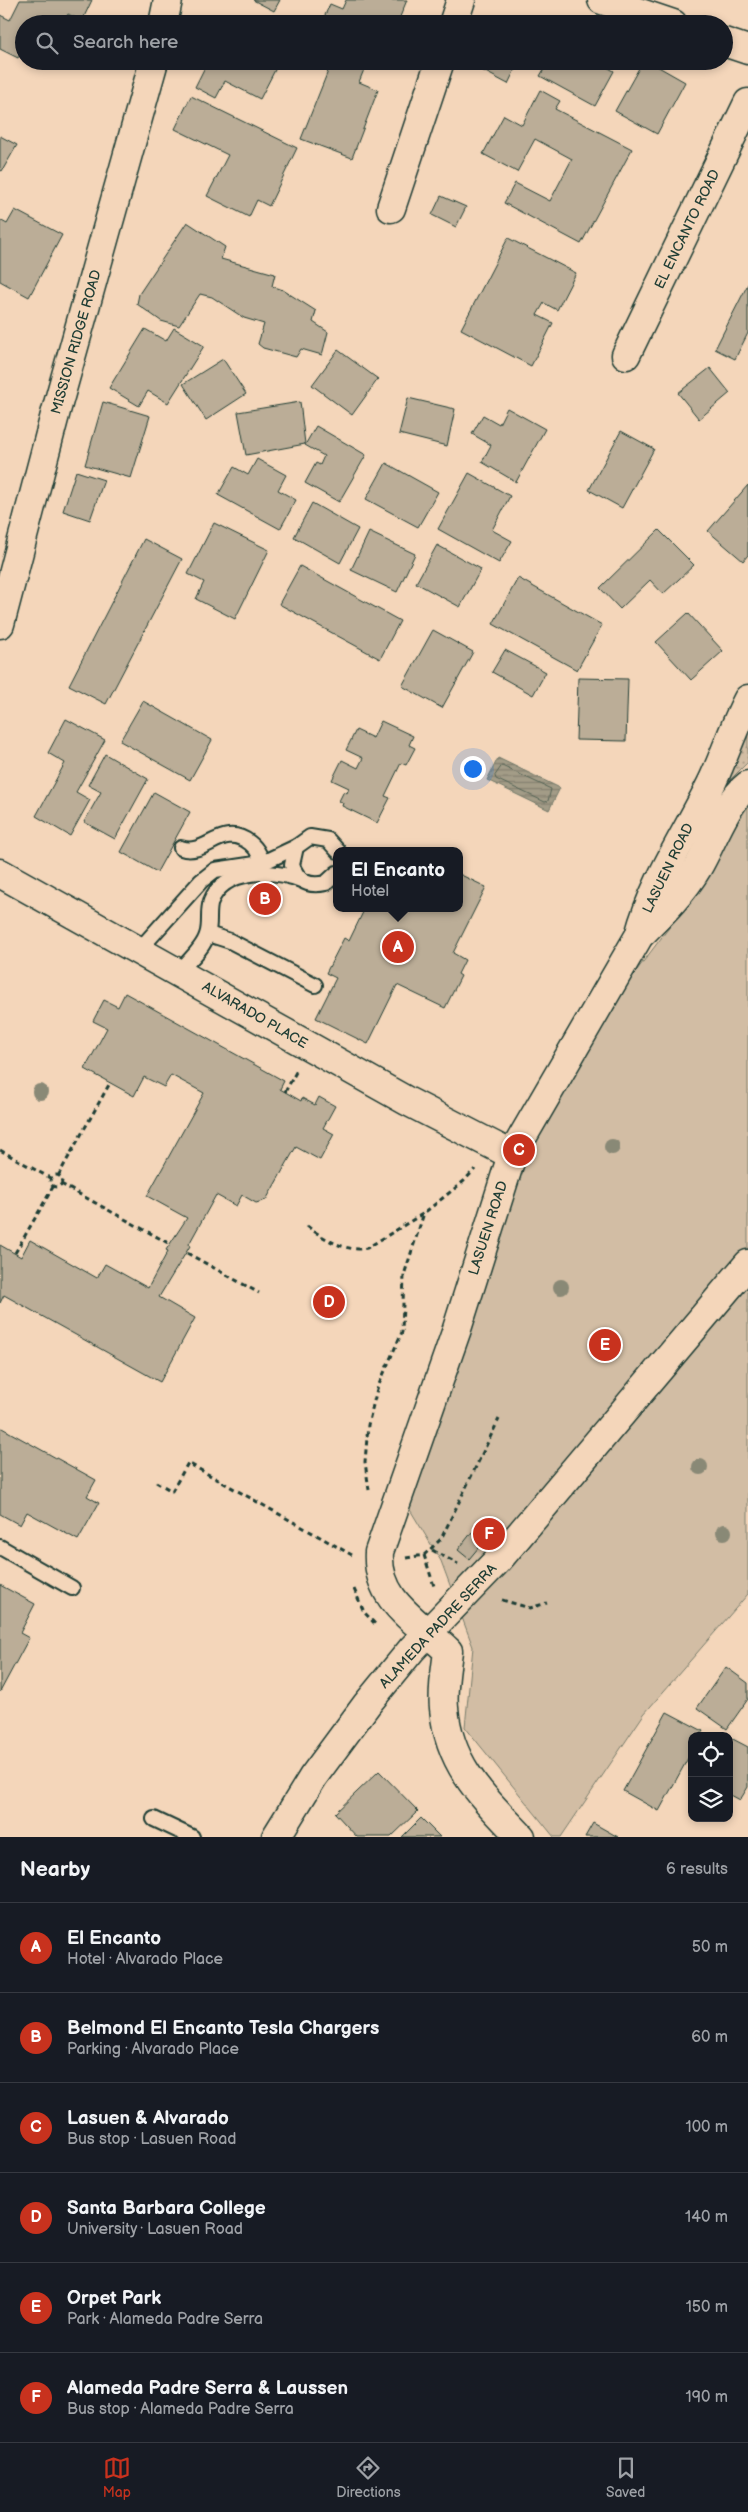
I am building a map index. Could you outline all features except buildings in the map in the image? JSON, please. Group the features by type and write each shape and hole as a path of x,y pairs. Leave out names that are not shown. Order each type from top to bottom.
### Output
{"street":[{"path":"165,15 168,0"},
{"path":"456,15 461,0"},
{"path":"602,0 646,15"},
{"path":"733,45 748,50"},
{"name":"MISSION RIDGE ROAD","path":"0,624 56,411 151,70"},
{"path":"391,208 437,70"},
{"name":"EL ENCANTO ROAD","path":"626,355 748,103"},
{"name":"LASUEN ROAD","path":"521,1837 477,1791 458,1760 451,1742 444,1707 448,1650 388,1595 363,1554 394,1505 456,1332 512,1155 639,936 652,896 712,781 727,742 748,699"},
{"path":"639,936 662,913 691,878 730,807 748,785"},
{"name":"ALVARADO PLACE","path":"0,873 407,1101 512,1155"},
{"name":"ALAMEDA PADRE SERRA","path":"276,1837 340,1739 367,1704 428,1632 499,1559 748,1264"}],"lane":[{"path":"181,848 196,849 219,838 237,836 255,846 263,868"},
{"path":"179,972 208,934 209,912 216,893 223,886 238,877 263,868 310,837 328,840 334,847"},
{"path":"296,847 292,865 300,880"},
{"path":"139,950 207,874 222,868 263,868 317,885 326,883 333,877"},
{"path":"208,934 230,941 315,985"},
{"path":"0,1547 72,1588"},
{"path":"154,1818 192,1837"}],"path":[{"path":"285,1092 296,1072 300,1074"},
{"path":"0,1150 50,1178 58,1176 110,1083"},
{"path":"307,1226 338,1245 363,1249 373,1245 424,1213 464,1181 475,1169"},
{"path":"58,1176 61,1184 170,1244"},
{"path":"15,1253 52,1187 50,1178"},
{"path":"52,1187 57,1188 61,1184"},
{"path":"369,1494 369,1478 365,1462 368,1425 377,1389 402,1332 404,1275 424,1213"},
{"path":"186,1253 259,1293"},
{"path":"363,1554 407,1558 424,1555 432,1550 449,1525 499,1419"},
{"path":"156,1482 172,1491 188,1463 349,1553"},
{"path":"432,1550 449,1559"},
{"path":"424,1555 434,1588"},
{"path":"502,1600 513,1605 530,1608 547,1603"}],"shaded area":[{"path":"748,728 748,762 727,783 729,775"},
{"path":"748,806 748,1594 644,1714 561,1837 554,1837 465,1727 473,1647 441,1561 409,1508 526,1152 609,1007 702,884 738,816"}],"water":[{"path":"498,758 560,788 549,810 487,780"}],"place":[{"name":"Belmond El Encanto Tesla Chargers","path":"265,899"},
{"name":"El Encanto","path":"398,947"},
{"name":"Lasuen & Alvarado","path":"519,1150"},
{"name":"Santa Barbara College","path":"329,1302"},
{"name":"Orpet Park","path":"605,1345"},
{"name":"Alameda Padre Serra & Laussen","path":"489,1534"}]}
